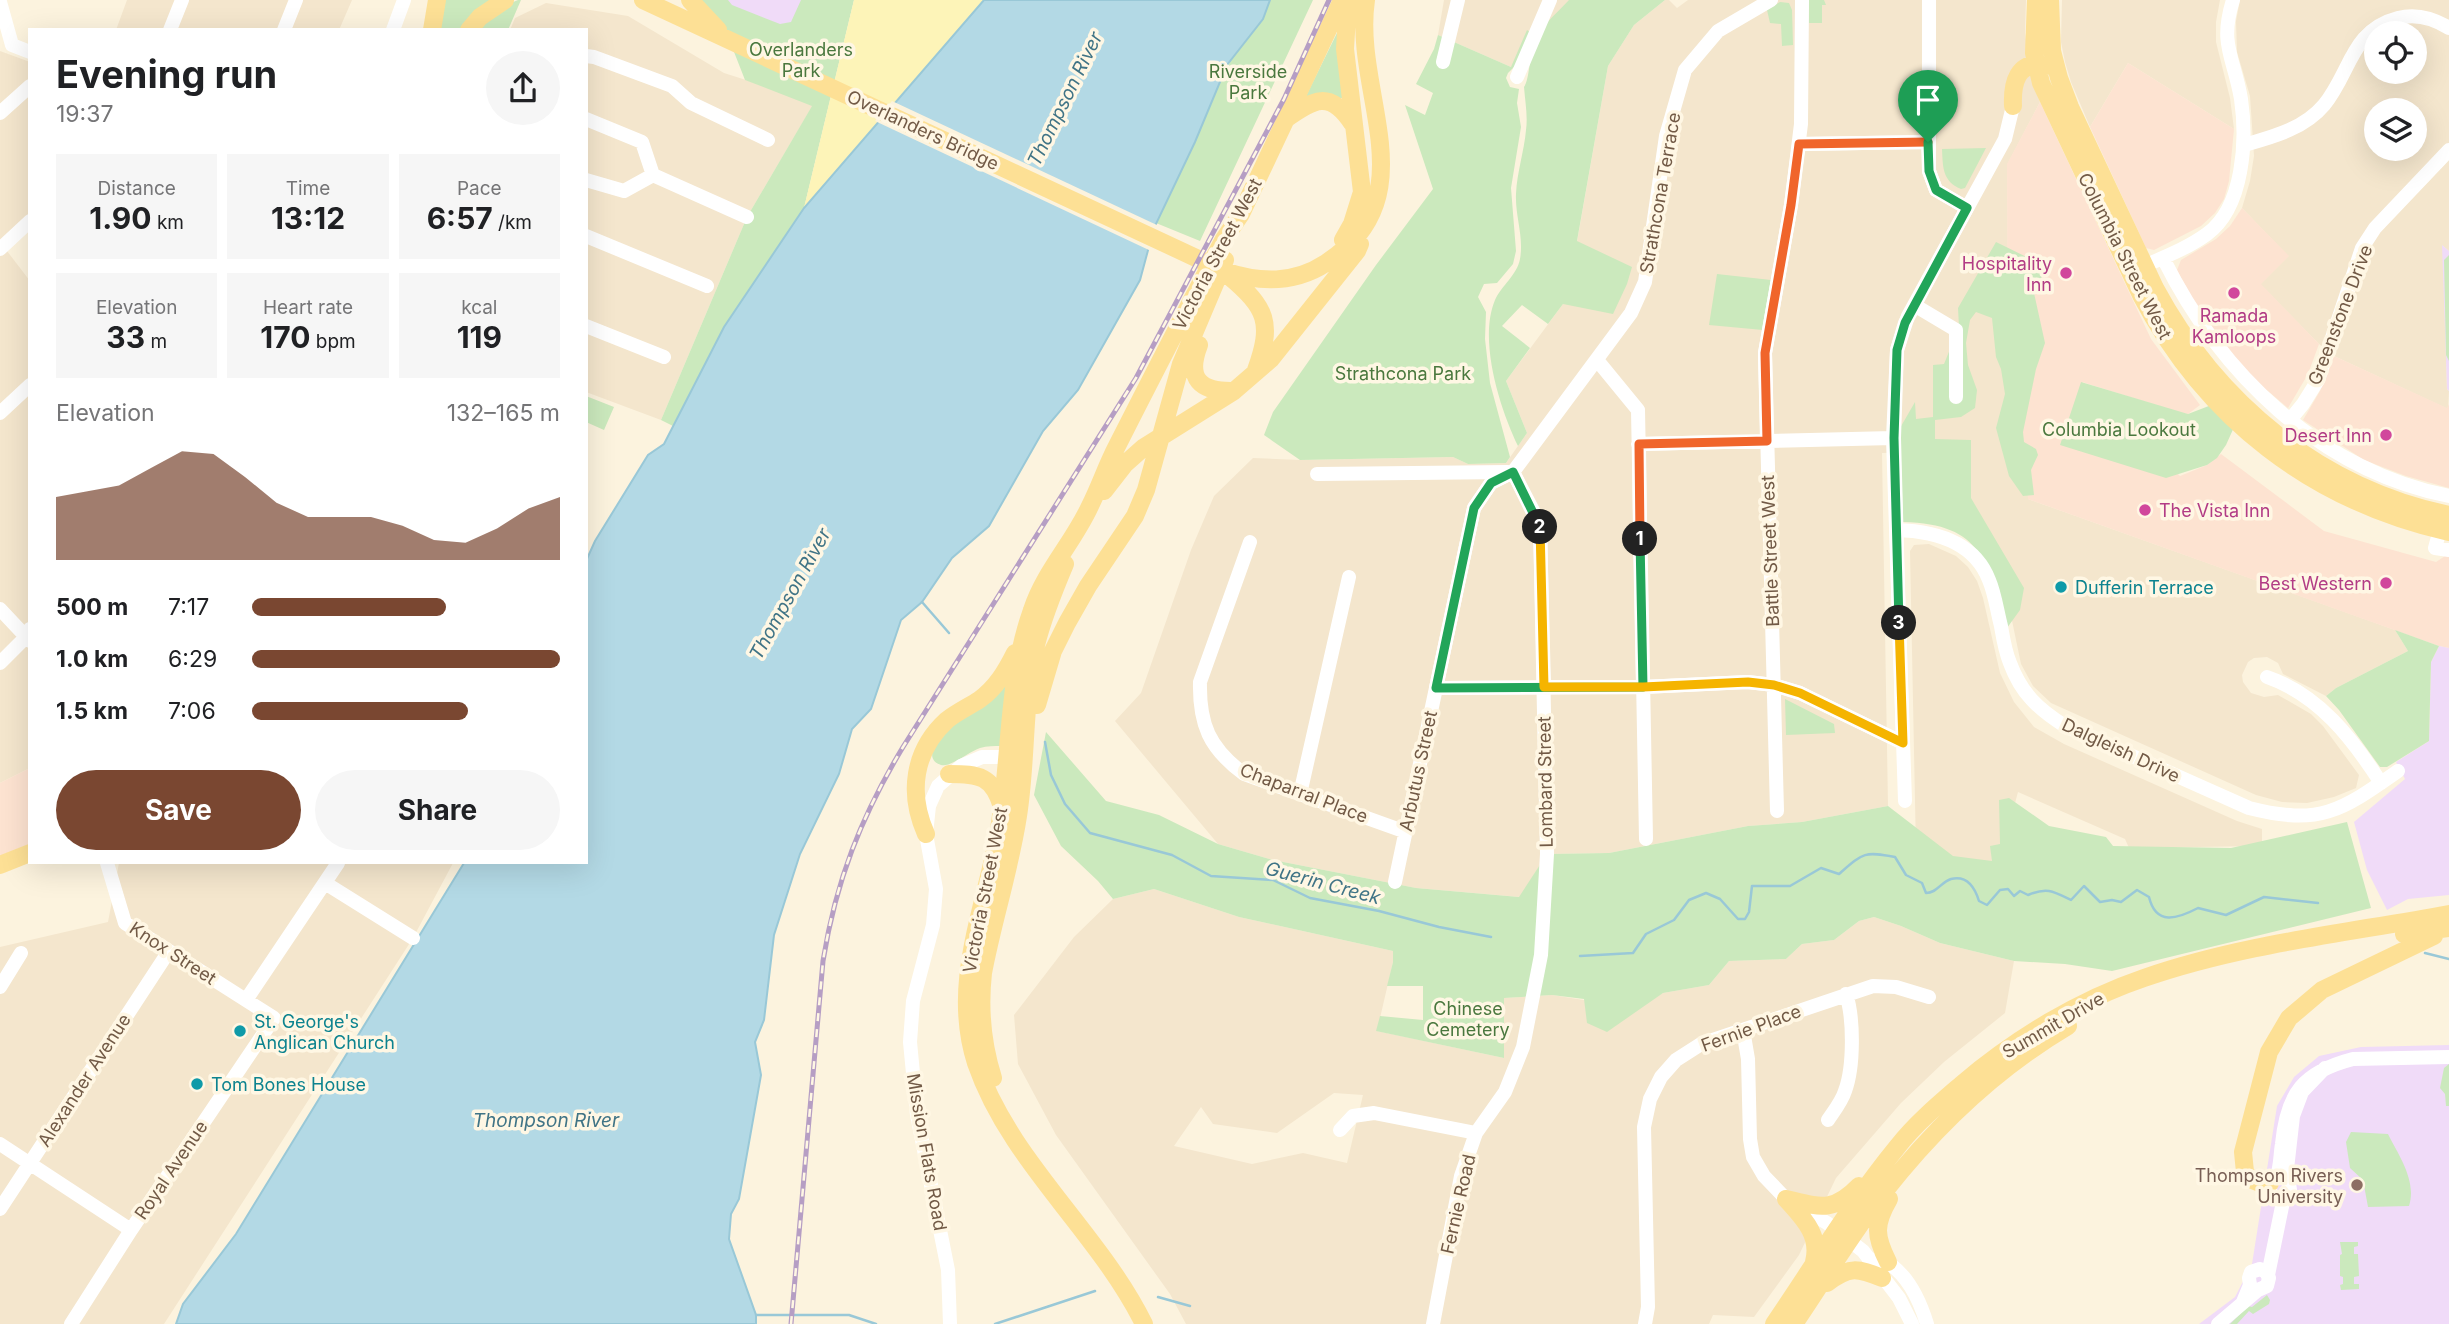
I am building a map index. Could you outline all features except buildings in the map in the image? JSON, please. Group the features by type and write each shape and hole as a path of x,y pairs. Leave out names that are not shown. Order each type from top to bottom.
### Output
{"main road":[{"path":"432,28 437,0"},
{"path":"471,28 505,0"},
{"name":"Overlanders Bridge","path":"643,0 1224,271 1253,280 1295,277"},
{"path":"690,0 725,37"},
{"name":"Victoria Street West","path":"1155,1324 1130,1280 1010,1113 999,1093 987,1057 981,1016 983,973 1013,847 1015,683 1024,634 1043,582 1090,507 1115,449 1224,239 1241,214 1342,0"},
{"path":"1333,255 1352,224 1362,192 1362,173 1345,49 1348,0"},
{"path":"1333,255 1357,226 1370,192 1371,170 1356,37 1359,0"},
{"name":"Victoria Street West","path":"1090,507 1125,464 1143,448 1234,391 1271,359 1357,251 1371,217 1382,168 1365,31 1366,0"},
{"name":"Columbia Street West","path":"2036,0 2036,64 2045,91 2137,269"},
{"name":"Columbia Street West","path":"2050,0 2050,31 2056,68 2070,107 2137,269 2154,321 2185,367 2228,415 2295,469 2337,493 2388,515 2445,523"},
{"path":"2013,106 2012,90 2023,69 2036,64 2056,68"},
{"path":"2013,106 2016,97 2024,89 2035,86 2045,91"},
{"path":"1286,119 1303,107 1323,100 1342,109 1354,127"},
{"path":"1016,757 1053,652 1088,586 1135,516 1154,461 1181,364 1230,250 1241,214"},
{"name":"Victoria Street West","path":"1295,277 1312,272 1333,255 1349,247 1371,217"},
{"path":"1224,271 1256,302 1266,325 1266,340 1256,371"},
{"path":"1211,295 1193,369 1200,383 1208,389 1234,391"},
{"name":"Victoria Street West","path":"1069,544 1065,565 1054,587 1037,644 1016,757 973,940 968,972 967,1016 975,1059 989,1098 1115,1276 1143,1324"},
{"path":"926,834 919,818 915,788 920,759 929,742 950,718 979,700 1003,676 1024,634"},
{"path":"929,742 929,756 933,764 947,776 967,774 989,781 998,792 1003,810"},
{"path":"0,865 28,854"},
{"name":"Summit Drive","path":"1794,1324 1818,1289 1843,1236 1898,1145 1984,1065 2031,1033 2112,991 2198,961 2245,950 2449,914"},
{"path":"2278,1187 2250,1178 2245,1172 2244,1152 2269,1052 2289,1018 2322,990 2449,929"},
{"name":"Summit Drive","path":"1774,1324 1813,1267 1993,1078 2038,1044 2084,1017 2117,1001 2200,973 2365,941 2449,929"},
{"path":"1786,1199 1821,1207 1835,1205 1847,1198 1898,1145"},
{"path":"1818,1289 1841,1272 1851,1269 1885,1270 1877,1237 1880,1217 1910,1163"},
{"path":"1786,1199 1809,1226 1815,1238 1813,1267"}],"street":[{"path":"171,28 182,0"},
{"path":"285,28 296,0"},
{"path":"394,28 404,0"},
{"path":"1443,62 1458,0"},
{"path":"1517,77 1550,0"},
{"name":"Strathcona Terrace","path":"1513,472 1631,313 1645,282 1666,136 1685,69 1718,31 1771,0"},
{"name":"Battle Street West","path":"1777,811 1765,353 1799,144 1803,91 1802,0"},
{"path":"1929,0 1929,171 1936,190 1967,208"},
{"path":"2137,269 2207,234 2226,212 2240,175 2244,145 2241,99 2229,54 2226,23 2233,0"},
{"path":"0,2 12,45 28,51"},
{"path":"2244,145 2290,131 2324,106 2363,38 2382,22 2410,15 2435,19 2449,28"},
{"path":"588,56 672,86 691,103 768,140"},
{"path":"0,113 28,88"},
{"path":"1905,801 1894,438 1897,350 1914,305 2005,139 2013,106"},
{"path":"588,120 642,142 653,175 747,217"},
{"path":"1799,144 1928,142"},
{"name":"Greenstone Drive","path":"2290,420 2318,380 2361,248 2375,228 2449,150"},
{"path":"588,181 624,191 653,175"},
{"path":"0,249 28,223"},
{"path":"588,237 706,286"},
{"path":"2163,258 2188,304 2221,353 2266,400 2290,420 2311,437 2356,463 2406,484 2449,496"},
{"path":"1914,305 1956,330 1956,397"},
{"path":"588,327 664,357"},
{"path":"1597,360 1638,410 1646,839"},
{"path":"0,413 28,387"},
{"path":"1639,444 1894,438"},
{"path":"1317,474 1513,472"},
{"name":"Lombard Street","path":"1505,1092 1523,1047 1541,955 1547,854 1540,524 1513,472"},
{"name":"Arbutus Street","path":"1395,882 1474,508 1491,483 1513,472"},
{"path":"2445,523 2435,548 2449,550"},
{"name":"Dalgleish Drive","path":"1896,530 1921,530 1948,538 1966,549 1983,568 1989,581 2009,662 2023,688 2041,711 2065,726 2249,808 2272,814 2315,816 2355,801 2398,771"},
{"name":"Chaparral Place","path":"1250,542 1200,681 1203,727 1227,762 1244,774 1406,831"},
{"path":"1300,794 1349,577"},
{"path":"0,609 28,634"},
{"path":"0,663 28,636"},
{"path":"2267,677 2303,694 2333,718 2381,783"},
{"path":"1436,688 1643,687 1748,682 1774,685 1800,693 1903,743"},
{"path":"947,776 982,757 1016,757"},
{"name":"Mission Flats Road","path":"947,776 929,806 926,834 936,889 933,925 914,1001 910,1042 918,1115 948,1270 950,1324"},
{"name":"Knox Street","path":"107,864 125,923 274,1018"},
{"path":"246,1000 337,864"},
{"path":"325,883 413,938"},
{"name":"Alexander Avenue","path":"0,1209 169,951"},
{"path":"0,987 21,953"},
{"name":"Fernie Place","path":"1645,1324 1648,1307 1644,1126 1650,1100 1661,1077 1676,1060 1701,1044 1846,994 1873,986 1896,987 1929,997"},
{"path":"1828,1120 1845,1093 1850,1069 1850,1007 1846,994"},
{"name":"Royal Avenue","path":"71,1324 274,1018"},
{"path":"1743,1030 1748,1059 1753,1157 1764,1176 1786,1199 1843,1236 1885,1270 1912,1324"},
{"path":"2218,1324 2243,1302 2254,1287 2267,1286 2269,1281 2262,1272 2273,1207 2278,1187 2287,1169 2293,1116 2302,1092 2325,1069 2353,1059 2449,1057"},
{"name":"Fernie Road","path":"1433,1324 1461,1176 1476,1133 1505,1092"},
{"path":"1340,1130 1353,1116 1374,1113 1476,1133"},
{"path":"0,1144 131,1230"},
{"path":"1885,1270 1902,1276 1914,1293 1927,1324"}],"shaded area":[{"path":"127,0 352,0 340,28 117,28"},
{"path":"716,0 805,0 792,33"},
{"path":"1444,0 1591,0 1511,67 1438,35"},
{"path":"1665,0 1669,0 1677,8 1688,0 2026,0 2025,33 2031,76 2040,102 2007,165 2008,282 2027,450 2028,499 2395,630 2408,651 2336,688 2326,696 2283,674 2278,663 2267,657 2254,658 2248,662 2242,675 2243,682 2251,693 2264,697 2278,695 2311,714 2359,775 2356,788 2334,797 2307,803 2282,802 2256,795 2051,703 2033,686 2021,664 2004,582 1970,534 1963,451 1882,453 1888,806 1802,822 1748,826 1609,853 1547,854 1520,897 1416,888 1273,860 1218,844 1115,721 1141,693 1191,550 1214,496 1253,458 1300,460 1453,457 1468,464 1506,463 1527,433 1506,381 1563,304 1577,242 1608,66 1634,25"},
{"path":"2062,0 2220,0 2216,42 2230,98 2234,129 2128,63 2090,127 2065,62 2061,42"},
{"path":"2240,0 2449,0 2449,251 2443,246 2448,409 2334,356 2260,284 2288,256 2242,208 2254,156 2250,96 2237,52 2236,21"},
{"path":"546,3 628,16 724,73 813,105 747,217 661,420 588,393 588,28 511,28 515,18"},
{"path":"0,51 28,61 28,224 7,251 28,278 28,769 0,783"},
{"path":"2128,63 2234,129 2229,181 2224,199 2215,213 2201,226 2154,250 2146,248 2090,127"},
{"path":"2040,102 2151,339 2200,405 2188,414 2082,382 2180,476 2207,465 2221,454 2324,531 2436,562 2449,556 2449,648 2028,499 2027,450 2008,450 2007,164"},
{"path":"2242,208 2289,256 2261,284 2319,344 2308,374 2288,408 2250,376 2196,305 2177,270 2181,260 2216,239 2230,226"},
{"path":"2442,245 2449,251 2449,391 2447,389"},
{"path":"2334,356 2447,408 2449,404 2449,488 2364,460 2303,420 2320,391"},
{"path":"1929,544 1956,556 1968,567 1977,581 2000,673 2014,702 2034,727 2064,744 2237,821 2262,829 2262,846 2129,848 2125,839 2018,792 1998,866 1916,851 1910,551 1914,545"},
{"path":"2439,646 2449,648 2449,895 2408,899 2387,910 2367,870 2354,822 2405,779 2396,762 2429,741 2431,662"},
{"path":"28,769 28,854 0,865 0,783"},
{"path":"119,864 452,864 413,938 164,1324 0,1324 0,947 108,922"},
{"path":"1154,889 1239,917 1393,951 1393,962 1377,1031 1504,1058 1504,998 1552,995 1584,1000 1655,997 1663,993 1709,985 1729,961 1786,959 1802,944 1834,940 1859,921 1874,917 1940,943 2014,961 2005,1013 1944,1062 1901,1103 1836,1178 1799,1255 1754,1317 1713,1315 1709,1324 1186,1324 1170,1294 1056,1135 1018,1064 1014,1015 1074,937 1113,899","holes":["1334,1093 1363,1095 1347,1163 1303,1153 1252,1164 1174,1146 1201,1107 1213,1124 1277,1133"]},
{"name":"Thompson Rivers University","path":"2449,1045 2449,1324 2199,1324 2235,1297 2252,1264 2277,1106 2294,1077 2319,1056 2361,1047"}],"green space":[{"path":"442,0 499,0 465,28 436,28"},
{"path":"521,0 509,28 476,28 497,9"},
{"name":"Overlanders Park","path":"695,0 728,0 732,5 780,24 791,22 801,0 854,0 804,208 724,327 673,426 661,420 747,217 812,106 745,80 727,34"},
{"name":"Riverside Park","path":"1270,0 1313,0 1200,241 1156,223 1195,142 1227,65 1263,19"},
{"name":"Strathcona Park","path":"1569,0 1665,0 1634,25 1608,66 1577,241 1632,267 1627,284 1613,314 1563,304 1548,324 1522,305 1502,326 1530,348 1506,381 1527,433 1518,446 1504,413 1493,374 1490,316 1495,300 1516,270 1520,259 1516,194 1527,125 1524,87 1532,51 1542,29"},
{"path":"1809,0 1824,0 1826,5 1822,5 1822,23 1809,23"},
{"path":"1780,2 1789,3 1792,10 1793,45 1782,46 1781,24 1770,23 1767,10"},
{"name":"Strathcona Park","path":"1527,30 1531,33 1519,62 1506,78 1510,87 1519,89 1517,103 1521,127 1511,188 1516,251 1513,264 1497,283 1484,284 1478,297 1486,312 1485,339 1490,383 1510,457 1506,463 1468,464 1453,457 1300,460 1264,435 1273,412 1433,189 1405,105 1425,115 1433,93 1416,84 1438,35 1511,67"},
{"path":"1338,31 1347,98 1307,98 1306,96"},
{"path":"1986,148 1965,188 1961,189 1950,182 1945,173 1942,149"},
{"path":"1996,242 2047,267 2034,293 2045,343 2036,369 2023,432 2024,442 2036,449 2038,455 2031,470 2034,495 2023,496 2009,476 1996,428 2005,394 1996,357 1992,318 1976,312 1970,320 1966,343 1968,365 1977,390 1975,408 1961,417 1935,420 1935,439 1971,440 1971,498 2024,588 2020,610 2007,628 1993,584 1978,551 1966,539 1950,530 1930,524 1903,522 1900,428 1915,402 1916,419 1933,417 1933,365 1944,364 1959,327 1958,308"},
{"path":"2449,255 2449,361 2446,355 2444,260"},
{"path":"1717,274 1771,280 1763,330 1709,325"},
{"name":"Columbia Lookout","path":"2081,382 2188,414 2214,404 2235,425 2217,458 2207,465 2166,478 2060,445"},
{"path":"588,397 614,407 604,430 588,423"},
{"path":"2395,630 2439,646 2431,662 2429,741 2387,767 2380,767 2326,696 2336,688 2408,651"},
{"path":"1009,677 1002,746 980,748 949,764 941,765 933,758 934,747 943,734 973,705"},
{"path":"1785,699 1834,724 1835,733 1786,735"},
{"name":"Chinese Cemetery","path":"1046,732 1106,801 1159,815 1218,844 1273,860 1416,888 1519,897 1547,854 1609,853 1748,826 1802,822 1888,806 1953,856 1992,861 1990,846 2000,844 1999,800 2009,798 2049,826 2106,837 2113,846 2231,848 2347,822 2371,908 2112,971 2065,964 2014,961 1940,943 1874,917 1859,921 1834,940 1802,944 1786,959 1729,961 1709,985 1663,993 1607,1032 1587,1023 1584,999 1552,995 1504,998 1504,1058 1376,1031 1380,1016 1423,1020 1423,986 1387,986 1393,951 1239,917 1154,889 1113,899 1061,846 1034,795"},
{"path":"2449,1064 2449,1106 2446,1106 2445,1094 2440,1088 2444,1068"},
{"path":"2351,1132 2388,1134 2409,1178 2409,1206 2368,1207 2363,1180 2350,1168 2346,1142"},
{"path":"2340,1242 2358,1242 2358,1246 2354,1247 2354,1254 2358,1254 2359,1276 2354,1277 2354,1284 2359,1284 2359,1289 2341,1290 2343,1277 2340,1276"},
{"path":"2267,1295 2269,1304 2253,1314 2249,1311 2237,1324 2230,1324 2248,1306 2252,1307"}],"sand":[{"path":"854,0 984,0 804,208"}],"water":[{"name":"Thompson River","path":"984,0 1270,0 1263,19 1227,65 1195,142 1154,228 1140,280 1078,390 1043,431 989,526 952,558 922,602 901,620 871,709 852,729 839,774 800,854 774,935 764,1020 755,1042 761,1075 739,1199 731,1214 729,1239 756,1315 756,1324 176,1324 183,1304 236,1234 463,864 588,864 588,557 648,455 664,444 724,327 804,208"}],"pier":[{"path":"892,101 1159,226 1151,251 875,121"}],"waterway":[{"name":"Guerin Creek","path":"922,602 949,633"},
{"name":"Guerin Creek","path":"1045,742 1051,775 1065,804 1090,833 1172,855 1211,876 1273,880 1310,898 1491,937"},
{"name":"Guerin Creek","path":"1580,956 1633,953 1646,934 1674,920 1689,900 1706,893 1720,899 1738,919 1745,919 1749,912 1752,886 1790,886 1821,868 1839,874 1859,858 1870,854 1895,857 1906,875 1922,883 1926,893 1951,879 1962,879 1973,887 1979,901 1987,905 2000,890 2008,889 2014,896 2020,891 2028,895 2050,891 2071,900 2084,886 2100,902 2121,902 2137,890 2149,897 2157,912 2168,918 2198,908 2226,915 2264,897 2318,903"},
{"name":"Guerin Creek","path":"2425,953 2449,959"},
{"path":"995,1324 1095,1291"},
{"path":"1158,1297 1190,1306"},
{"path":"756,1315 849,1315 876,1324"}],"railway":[{"path":"791,1324 823,961 835,903 852,850 903,747 1136,378 1284,99 1329,0"}],"place":[{"name":"Hospitality Inn","path":"2066,273"},
{"name":"Ramada Kamloops","path":"2234,293"},
{"name":"Desert Inn","path":"2386,435"},
{"name":"The Vista Inn","path":"2145,510"},
{"name":"Best Western","path":"2386,583"},
{"name":"Dufferin Terrace","path":"2061,587"},
{"name":"St. George's Anglican Church","path":"240,1031"},
{"name":"Tom Bones House","path":"197,1084"},
{"name":"Thompson Rivers University","path":"2357,1185"}],"route":[{"path":"1928,142 1799,144 1765,353 1767,441 1639,444 1643,687 1436,688 1474,508 1491,483 1513,472 1540,524 1544,687 1643,687 1748,682 1774,685 1800,693 1903,743 1894,438 1895,364 1905,323 1967,208 1936,190 1929,171 1928,142"}]}
